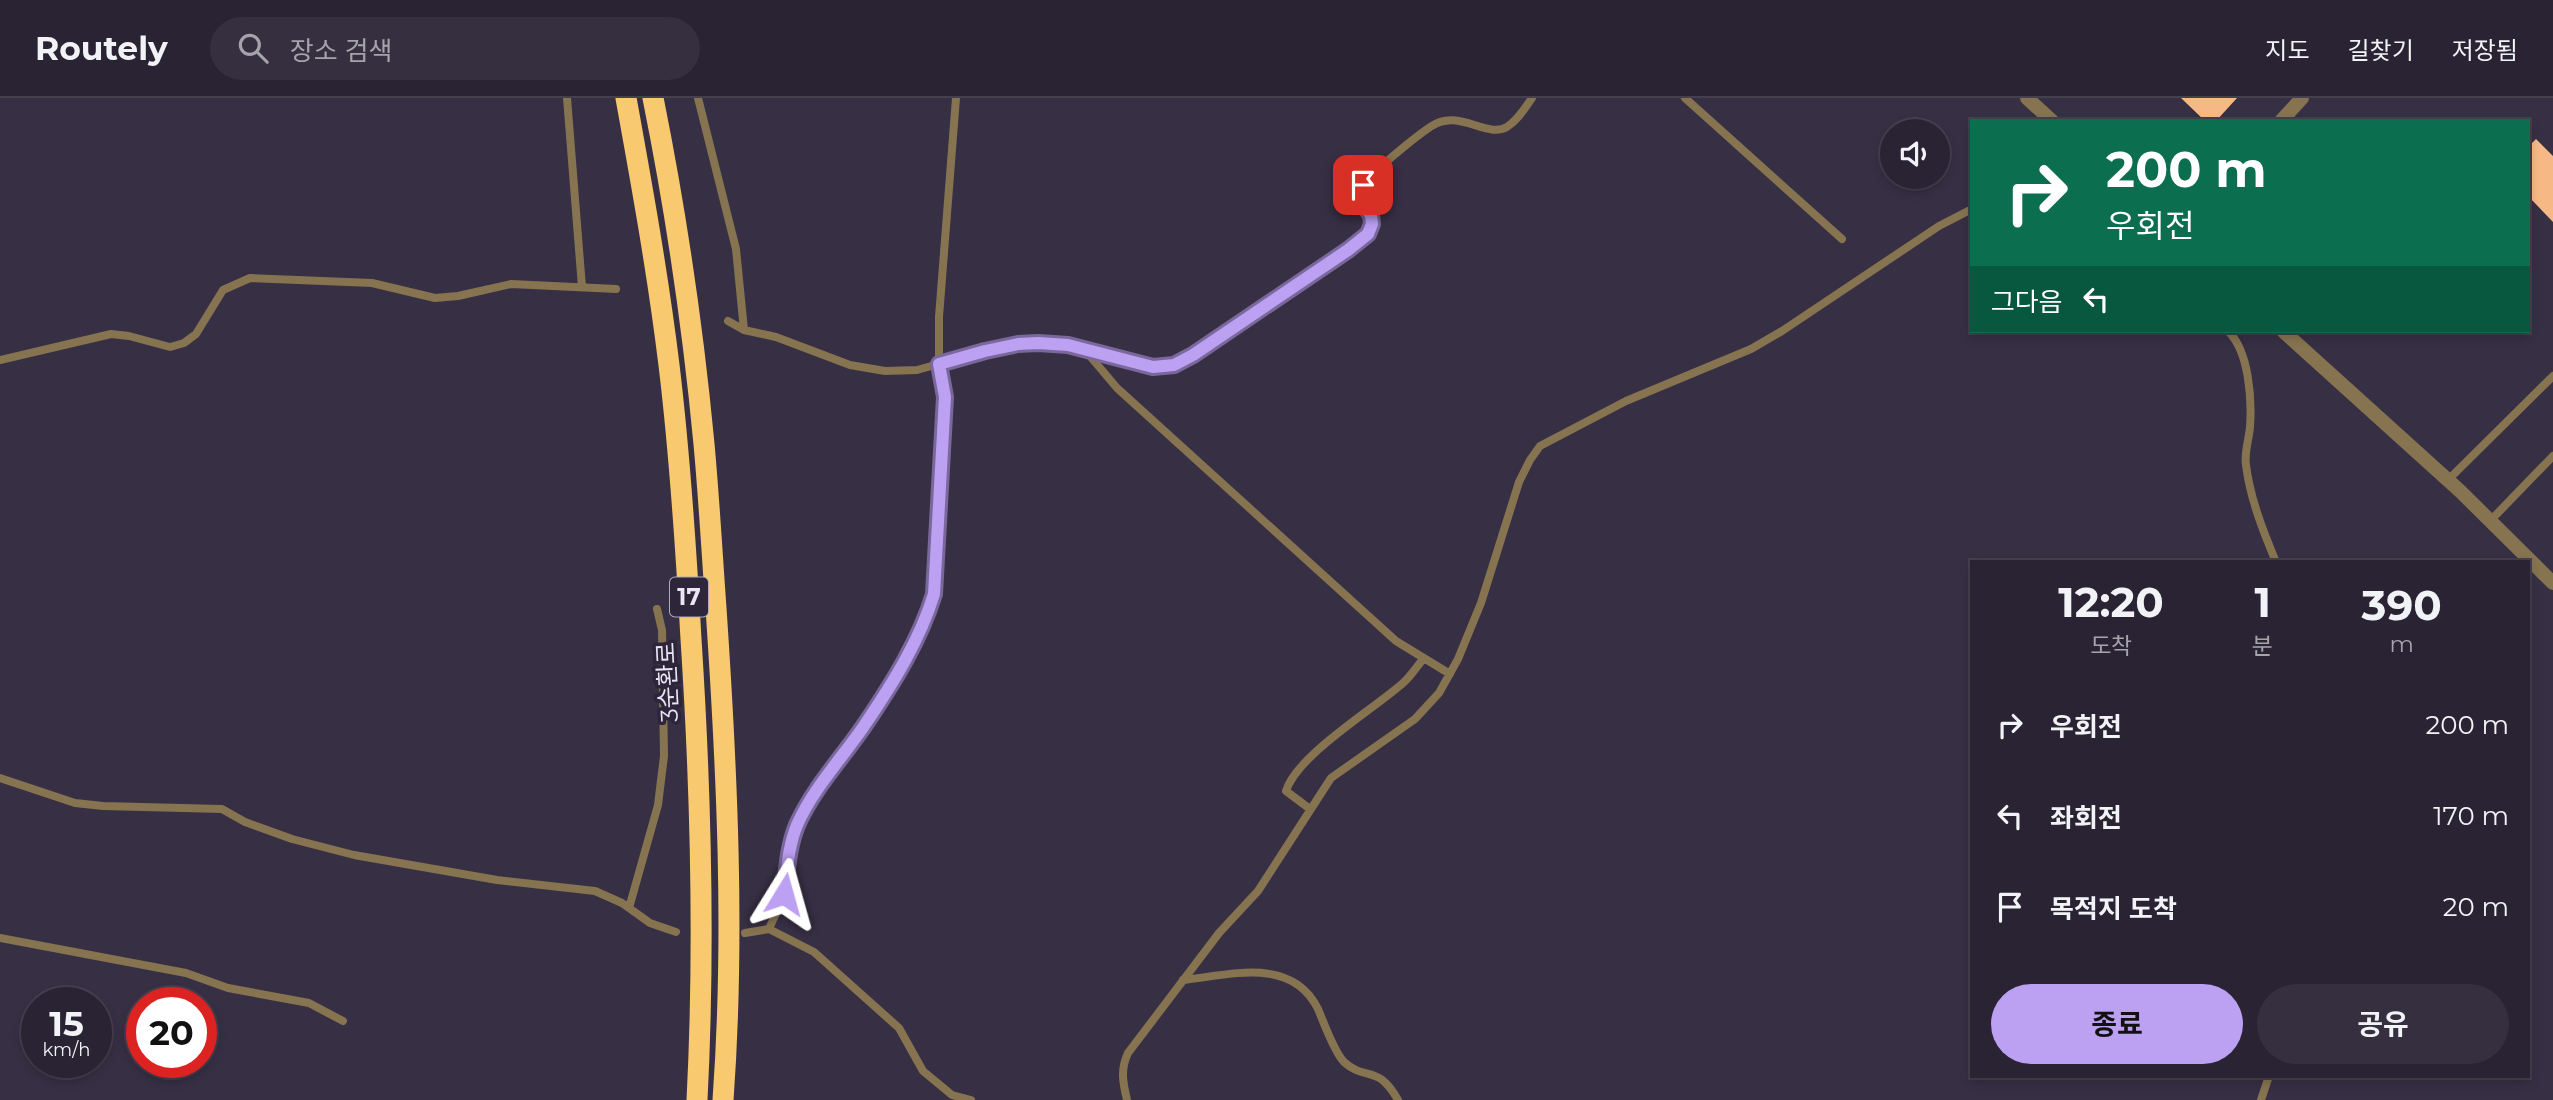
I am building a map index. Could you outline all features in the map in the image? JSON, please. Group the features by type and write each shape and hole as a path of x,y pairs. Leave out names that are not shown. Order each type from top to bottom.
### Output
{"highway":[{"name":"3순환로","path":"626,98 643,188 669,364 682,499 699,777 702,907 697,1100"},
{"name":"17","path":"653,98 688,304 704,444 717,628 728,819 729,946 723,1100"}],"street":[{"path":"2027,98 2050,119"},
{"path":"2283,119 2302,98"},
{"path":"2285,333 2448,480 2530,560"},
{"path":"2530,560 2553,583"}],"lane":[{"path":"567,98 582,287"},
{"path":"698,98 736,249 744,330"},
{"path":"769,929 784,894 790,848 797,825 818,788 867,722 909,652 928,616 934,594 945,397 939,364 939,317 956,98"},
{"path":"728,321 744,330 776,337 833,360 865,369 918,370 1018,344 1058,344 1153,367 1174,365 1368,234 1372,224 1371,215 1360,197 1363,185 1396,153 1428,128 1440,120 1453,119 1499,130 1517,119 1532,98"},
{"path":"1685,98 1842,239"},
{"path":"1127,1100 1122,1079 1123,1063 1219,933 1258,891 1331,778 1415,719 1439,692 1450,674 1481,603 1519,482 1540,446 1626,401 1751,349 1939,226 1970,210"},
{"path":"0,360 111,334 170,347 184,343 196,334 223,290 250,278 372,283 435,298 458,296 511,284 616,289"},
{"path":"2229,333 2243,353 2247,375 2250,426 2245,462 2261,527 2275,560"},
{"path":"1083,349 1117,388 1396,641 1450,674"},
{"path":"2448,480 2553,376"},
{"path":"2490,521 2553,456"},
{"path":"629,908 658,805 664,755 662,630 657,610"},
{"path":"1310,809 1286,791 1288,785 1310,757 1404,682 1424,658"},
{"path":"0,778 75,803 222,809 245,822 292,839 354,855 497,880 595,891 629,908 650,923 676,932"},
{"path":"745,933 769,929 814,952 899,1028 923,1071 952,1095 971,1100"},
{"path":"0,938 186,973 228,988 309,1003 343,1021"},
{"path":"1183,980 1260,972 1281,975 1296,982 1314,1003 1342,1060 1353,1069 1380,1076 1389,1084 1398,1100"},
{"path":"2261,1100 2268,1078"}],"building":[{"path":"2181,98 2237,98 2218,119 2203,119"},
{"path":"2536,139 2553,156 2553,222 2530,198 2530,145"}],"route":[{"path":"784,894 790,848 797,825 818,788 867,722 928,616 934,594 942,482 945,397 939,364 985,351 1038,343 1068,345 1153,367 1174,365 1193,355 1368,234 1372,224 1371,215 1360,197 1363,185"}]}
